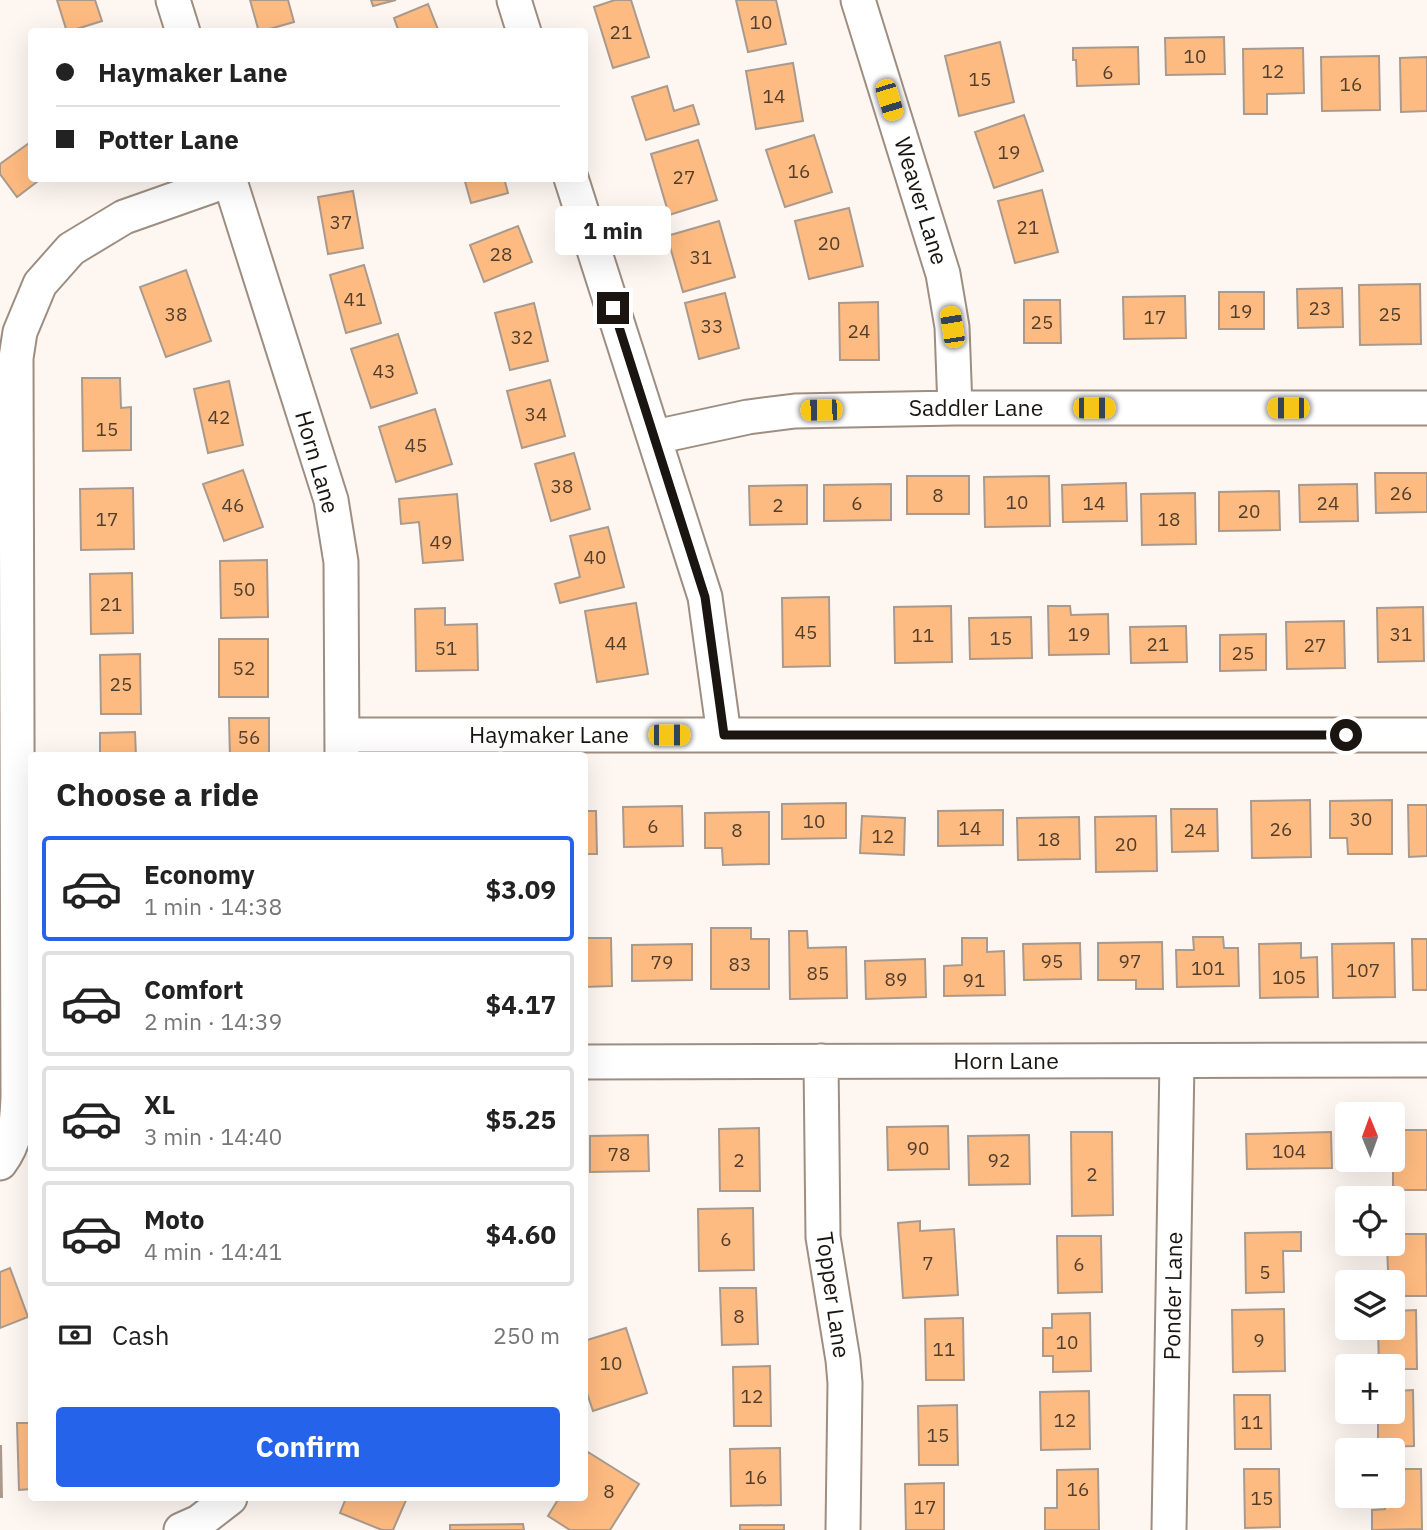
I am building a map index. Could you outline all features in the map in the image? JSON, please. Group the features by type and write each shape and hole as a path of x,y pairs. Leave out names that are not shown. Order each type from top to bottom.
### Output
{"street":[{"path":"173,0 182,28"},
{"path":"514,0 523,28"},
{"name":"Weaver Lane","path":"858,0 943,274 952,327 955,408"},
{"path":"0,1163 10,1150 16,1132 18,1097 16,358 20,332 40,284 71,249 124,217 221,182"},
{"name":"Horn Lane","path":"230,182 331,500 341,562 342,746"},
{"path":"572,182 705,597 724,735"},
{"name":"Saddler Lane","path":"654,437 748,416 795,411 955,408 1427,408"},
{"name":"Haymaker Lane","path":"342,746 724,735 1427,734"},
{"name":"Horn Lane","path":"588,1062 1427,1060"},
{"name":"Topper Lane","path":"821,1061 823,1237 845,1383 843,1530"},
{"name":"Ponder Lane","path":"1169,1530 1177,1061"},
{"path":"181,1530 199,1522 226,1501"}],"building":[{"path":"57,0 95,0 102,21 80,28 66,28"},
{"path":"250,0 288,0 294,22 273,28 258,28"},
{"path":"371,0 396,0 373,6"},
{"path":"615,0 631,0 649,57 613,68 594,7"},
{"path":"736,0 776,0 786,44 748,52"},
{"path":"428,4 437,28 398,28 394,18"},
{"path":"1224,37 1225,74 1166,75 1165,38"},
{"path":"1000,42 1014,102 959,116 945,56"},
{"path":"1138,47 1139,84 1077,86 1073,48"},
{"path":"1303,48 1304,93 1267,94 1267,114 1244,114 1243,49"},
{"path":"1379,56 1380,110 1322,111 1321,57"},
{"path":"1427,57 1427,111 1401,112 1400,58"},
{"path":"793,63 803,121 756,129 746,71"},
{"path":"667,86 674,111 693,105 699,124 646,140 632,97"},
{"path":"1024,115 1043,171 994,188 975,132"},
{"path":"814,135 832,192 785,207 766,150"},
{"path":"698,140 717,200 669,215 651,154"},
{"path":"28,144 28,182 37,182 17,197 0,174 0,164"},
{"path":"465,182 505,182 508,193 471,203"},
{"path":"1042,190 1058,252 1015,263 998,201"},
{"path":"353,191 363,248 328,254 318,197"},
{"path":"849,208 863,266 809,279 795,221"},
{"path":"719,221 735,277 683,292 667,236"},
{"path":"518,226 532,262 484,282 470,245"},
{"path":"364,265 381,323 346,333 330,275"},
{"path":"186,270 211,341 166,357 140,287"},
{"path":"1420,284 1421,344 1360,345 1359,285"},
{"path":"1342,288 1343,327 1298,328 1297,289"},
{"path":"1219,292 1264,292 1264,329 1219,329"},
{"path":"725,293 739,348 699,359 685,303"},
{"path":"1185,296 1186,338 1124,339 1123,297"},
{"path":"1024,300 1060,300 1061,343 1024,343"},
{"path":"878,302 879,360 840,360 839,303"},
{"path":"534,303 548,361 510,370 495,313"},
{"path":"398,334 417,393 371,408 351,349"},
{"path":"82,378 120,378 121,408 131,407 131,450 83,451"},
{"path":"550,380 565,436 522,448 507,391"},
{"path":"229,381 243,445 208,453 194,389"},
{"path":"435,409 452,464 396,482 379,427"},
{"path":"574,453 590,509 551,521 535,464"},
{"path":"243,470 263,527 224,541 203,484"},
{"path":"1375,473 1427,473 1427,512 1376,513"},
{"path":"907,476 969,476 969,514 907,514"},
{"path":"1049,476 1050,526 985,527 984,477"},
{"path":"1126,483 1127,521 1063,522 1062,485"},
{"path":"891,484 891,520 824,521 824,485"},
{"path":"1357,484 1358,521 1300,522 1299,485"},
{"path":"807,485 807,524 750,525 749,486"},
{"path":"133,488 134,549 81,550 80,489"},
{"path":"1279,491 1280,530 1219,531 1219,492"},
{"path":"1195,493 1196,544 1142,545 1141,494"},
{"path":"457,494 463,560 423,563 419,522 401,524 399,499"},
{"path":"608,527 624,587 560,603 555,584 580,577 570,536"},
{"path":"267,560 268,617 221,618 220,561"},
{"path":"132,573 133,633 91,634 90,574"},
{"path":"829,597 830,666 783,667 782,598"},
{"path":"636,603 648,674 597,682 585,611"},
{"path":"951,606 952,662 895,663 894,607"},
{"path":"1048,606 1070,606 1071,615 1108,614 1109,654 1049,655"},
{"path":"1423,607 1424,661 1378,662 1377,608"},
{"path":"445,608 445,625 477,624 478,670 416,671 415,609"},
{"path":"1031,617 1032,658 970,659 969,618"},
{"path":"1344,621 1345,668 1287,669 1286,622"},
{"path":"1186,626 1187,662 1131,663 1130,627"},
{"path":"1266,634 1266,670 1220,671 1220,635"},
{"path":"219,639 268,639 268,697 219,697"},
{"path":"140,654 141,714 101,714 100,655"},
{"path":"229,718 269,718 269,752 230,752"},
{"path":"135,732 136,752 100,752 100,733"},
{"path":"1310,800 1311,857 1252,858 1251,801"},
{"path":"1392,800 1392,854 1348,854 1347,838 1330,838 1330,801"},
{"path":"846,803 846,838 782,839 782,804"},
{"path":"1408,805 1427,805 1427,856 1409,857"},
{"path":"682,806 683,846 624,847 623,807"},
{"path":"1171,809 1217,809 1218,851 1172,852"},
{"path":"1003,810 1003,845 938,846 938,811"},
{"path":"588,811 596,811 597,854 588,854"},
{"path":"769,812 769,864 723,865 722,848 705,848 705,813"},
{"path":"862,816 905,818 904,855 860,853"},
{"path":"1156,816 1157,871 1096,872 1095,817"},
{"path":"1079,817 1080,859 1018,860 1017,818"},
{"path":"711,928 751,928 751,939 769,939 769,989 711,989"},
{"path":"789,931 807,931 808,948 846,947 847,998 790,999"},
{"path":"1193,937 1223,937 1224,948 1238,948 1239,986 1177,987 1176,950 1194,950"},
{"path":"588,938 611,938 612,986 588,987"},
{"path":"962,938 987,938 987,952 1004,951 1005,995 944,996 944,966 962,965"},
{"path":"1412,939 1427,939 1427,990 1413,990"},
{"path":"1162,942 1163,989 1136,989 1136,980 1098,980 1098,943"},
{"path":"1080,943 1081,979 1024,980 1023,944"},
{"path":"1301,943 1301,958 1317,957 1318,997 1260,998 1259,944"},
{"path":"1394,943 1395,997 1333,998 1332,944"},
{"path":"692,944 692,980 632,981 632,945"},
{"path":"925,959 926,997 866,999 865,961"},
{"path":"948,1126 949,1169 888,1170 887,1127"},
{"path":"759,1128 760,1191 720,1191 719,1129"},
{"path":"1405,1130 1427,1130 1427,1190 1405,1190 1405,1186 1393,1186 1393,1172 1405,1172"},
{"path":"1071,1132 1112,1132 1113,1215 1072,1216"},
{"path":"1331,1132 1332,1168 1247,1169 1246,1134"},
{"path":"648,1135 649,1171 590,1172 590,1136"},
{"path":"1029,1135 1030,1184 969,1185 968,1136"},
{"path":"753,1208 754,1270 699,1271 698,1209"},
{"path":"920,1221 920,1231 954,1229 958,1295 903,1298 898,1223"},
{"path":"1301,1232 1301,1251 1283,1251 1284,1292 1246,1293 1245,1233"},
{"path":"1405,1234 1426,1234 1427,1296 1405,1296 1405,1270 1388,1270 1387,1256 1405,1256"},
{"path":"1057,1236 1101,1236 1102,1292 1058,1293"},
{"path":"10,1268 28,1317 0,1328 0,1272"},
{"path":"720,1288 756,1288 758,1344 722,1345"},
{"path":"1284,1309 1285,1371 1233,1372 1232,1310"},
{"path":"1405,1310 1416,1310 1417,1369 1405,1369 1405,1354 1379,1354 1378,1340 1405,1340"},
{"path":"1090,1313 1091,1371 1053,1372 1053,1356 1043,1356 1043,1328 1052,1328 1052,1314"},
{"path":"963,1318 964,1380 926,1380 925,1319"},
{"path":"626,1328 647,1393 593,1411 588,1396 588,1340"},
{"path":"770,1366 771,1426 734,1426 733,1367"},
{"path":"1405,1390 1413,1390 1414,1446 1405,1446 1405,1438 1378,1438 1378,1424 1405,1424"},
{"path":"1089,1391 1090,1449 1041,1450 1040,1392"},
{"path":"1234,1395 1270,1395 1271,1449 1235,1449"},
{"path":"957,1405 958,1465 919,1465 918,1406"},
{"path":"17,1423 28,1423 28,1489 19,1490"},
{"path":"1,1446 2,1497 0,1497"},
{"path":"780,1448 781,1505 731,1506 730,1449"},
{"path":"588,1452 639,1484 610,1530 570,1530 548,1516 557,1501 588,1501"},
{"path":"1098,1469 1099,1530 1045,1530 1045,1508 1057,1508 1057,1470"},
{"path":"1244,1469 1279,1469 1280,1527 1245,1528"},
{"path":"1405,1469 1421,1469 1422,1529 1372,1530 1372,1510 1405,1508"},
{"path":"944,1483 944,1530 906,1530 905,1484"},
{"path":"345,1501 406,1501 393,1530 382,1530 340,1513"},
{"path":"523,1524 524,1530 450,1530 450,1525"},
{"path":"740,1525 784,1525 784,1530 740,1530"}],"route":[{"path":"613,308 705,597 724,735 1346,735"}]}
